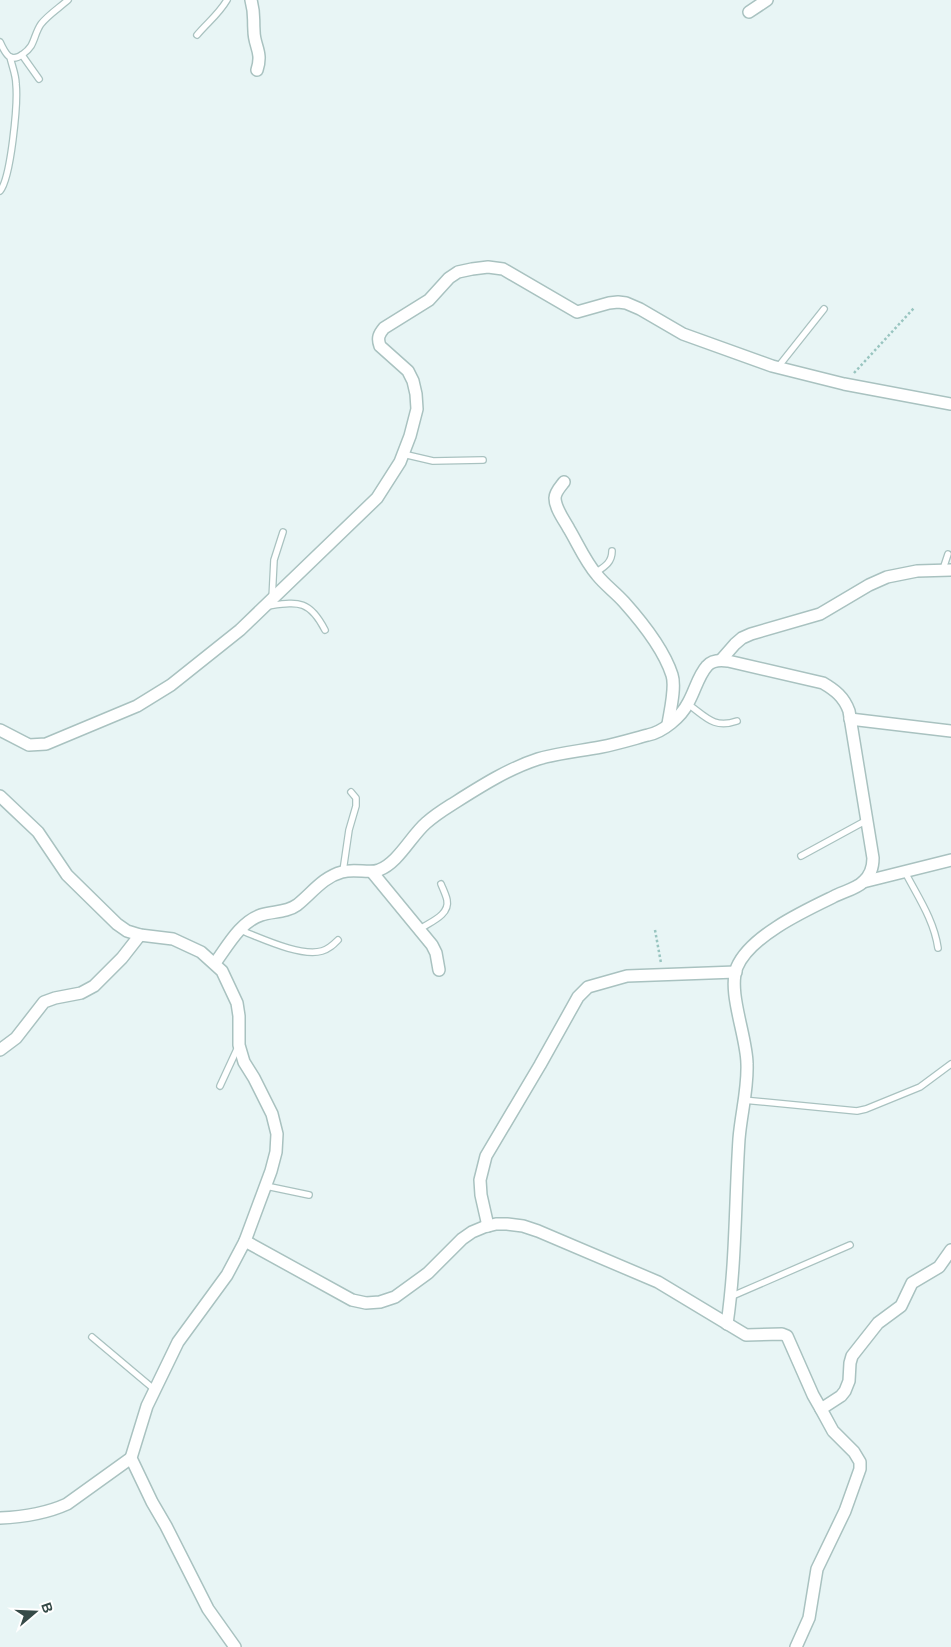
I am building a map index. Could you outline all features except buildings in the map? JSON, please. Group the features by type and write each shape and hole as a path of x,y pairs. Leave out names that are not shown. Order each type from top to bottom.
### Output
{"street":[{"path":"251,0 254,11 253,30 259,55 257,70"},
{"path":"749,12 767,0"},
{"path":"0,730 29,745 46,744 137,706 171,685 240,630 376,498 400,462 410,436 417,409 413,381 408,371 380,346 378,340 380,333 384,328 430,300 449,278 458,272 472,268 488,267 503,269 577,312 609,303 626,303 683,334 778,367 844,384 951,404"},
{"path":"564,482 555,495 555,502 563,519 595,573 623,601 640,622 662,653 668,666 673,681 668,724"},
{"path":"215,963 240,930 252,919 261,915 291,909 326,878 343,871 372,872 388,865 426,823 451,805 508,771 546,757 601,747 657,733 677,717 688,704 698,680 708,665 721,660 742,638 820,614 879,580 900,574 947,569"},
{"path":"721,660 823,683 832,688 846,702 873,858 873,866 863,882"},
{"path":"850,719 951,731"},
{"path":"0,796 38,832 67,875 117,924 127,931 140,936 173,938 201,952 222,971 237,1003 239,1045 244,1062 272,1114 277,1134 276,1152 271,1171 245,1241 227,1274 185,1332 144,1415 131,1458 72,1500 56,1508 34,1515 1,1519"},
{"path":"727,1324 739,1137 747,1062 734,980 743,956 753,945 792,916 863,882 951,860"},
{"path":"372,872 432,945 436,953 439,970"},
{"path":"0,1050 16,1038 44,1002 54,998 81,993 94,986 122,958 140,936"},
{"path":"488,1226 481,1195 480,1180 486,1156 578,997 588,986 627,976 736,972"},
{"path":"245,1241 352,1300 373,1303 395,1297 428,1273 462,1239 472,1232 496,1224 523,1226 658,1282 746,1335 782,1334 787,1336 813,1395 833,1431 858,1457 860,1462 860,1469 845,1511 817,1569 809,1618 796,1647"},
{"path":"821,1409 841,1396 845,1391 849,1381 852,1356 878,1322 901,1306 912,1283 939,1267 951,1250"},
{"path":"131,1458 208,1608 235,1647"}],"lane":[{"path":"10,58 22,55 30,48 42,22 68,0"},
{"path":"197,35 221,11 226,0"},
{"path":"0,42 10,58 16,87 14,119 6,177 0,191"},
{"path":"22,55 39,79"},
{"path":"778,367 824,309"},
{"path":"403,454 433,462 483,460"},
{"path":"283,532 274,560 268,603 302,604 310,608 324,630"},
{"path":"595,573 610,562 612,551"},
{"path":"947,569 948,554"},
{"path":"688,704 719,724 737,721"},
{"path":"343,871 349,830 356,806 356,798 351,792"},
{"path":"801,856 867,820"},
{"path":"905,872 932,922 938,948"},
{"path":"420,929 442,914 447,908 448,901 441,884"},
{"path":"240,930 290,949 310,952 321,952 338,940"},
{"path":"220,1086 239,1045"},
{"path":"743,1100 856,1111 866,1109 920,1087 951,1064"},
{"path":"266,1186 309,1195"},
{"path":"730,1298 850,1245"},
{"path":"92,1337 155,1390"}],"path":[{"path":"844,384 914,308"},
{"path":"655,930 663,975"}]}
